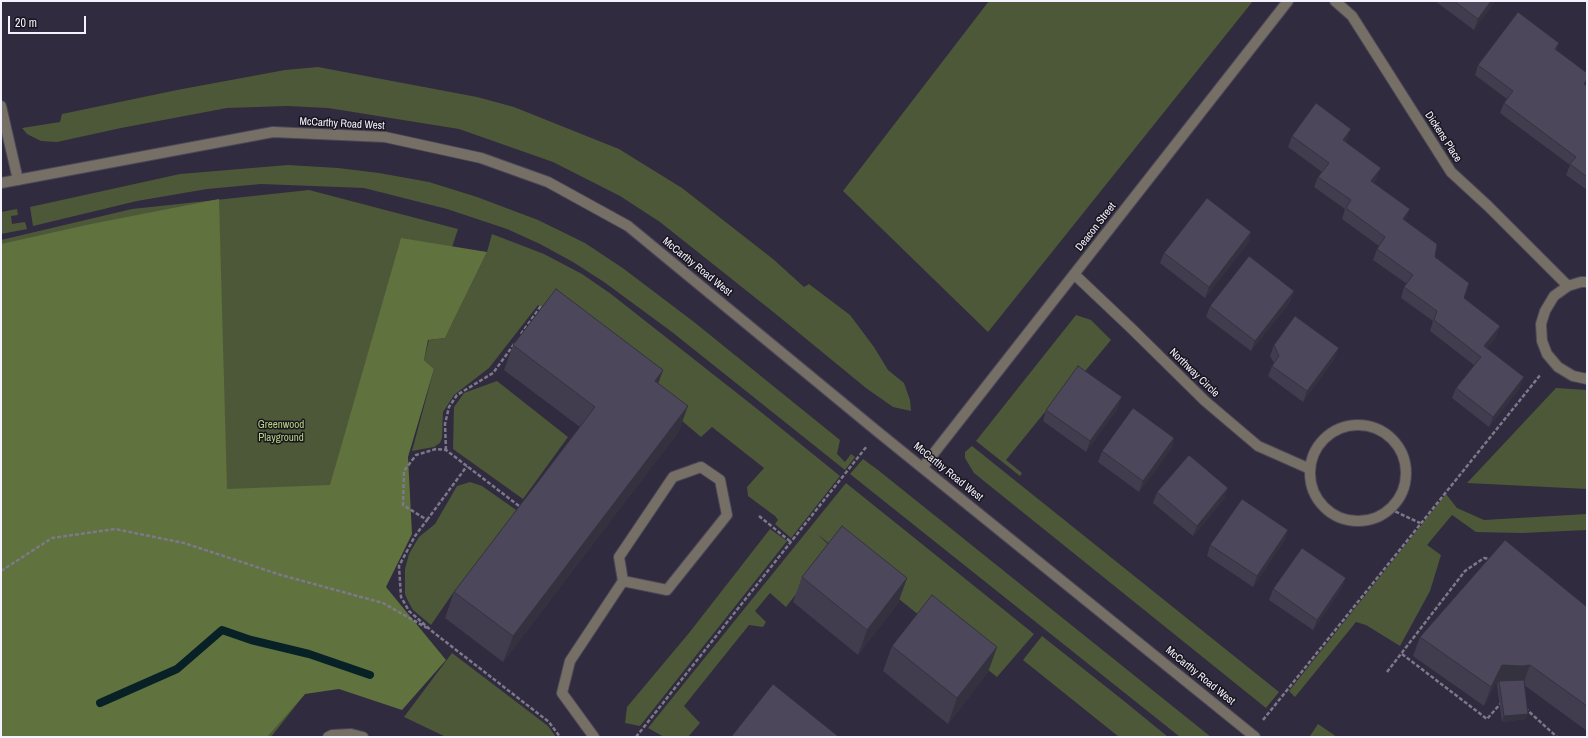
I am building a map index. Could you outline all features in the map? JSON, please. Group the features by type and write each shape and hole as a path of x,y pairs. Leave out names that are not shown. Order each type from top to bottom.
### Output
{"street":[{"name":"Deacon Street","path":"923,467 1288,1"},
{"name":"Dickens Place","path":"1335,1 1352,16 1451,172 1488,206 1568,286"},
{"path":"1,106 18,180"},
{"name":"McCarthy Road West","path":"1,184 273,132 385,137 481,158 548,182 628,226 878,432 1254,736"},
{"name":"Northway Circle","path":"1074,274 1205,401 1258,446 1310,469"},
{"path":"1587,282 1581,282 1568,286 1554,296 1545,310 1541,324 1542,341 1547,354 1558,367 1573,376 1587,378"},
{"path":"1363,425 1379,430 1390,437 1400,449 1404,458 1407,475 1403,491 1390,509 1369,520 1352,521 1336,516 1319,501 1312,486 1310,469 1315,452 1324,439 1346,427 1363,425"},
{"path":"594,737 562,693 570,661 623,581 619,557 673,477 701,467 720,480 727,515 667,590 623,581"},
{"path":"328,737 332,735 351,734 363,737"}],"path":[{"path":"446,450 445,424 449,407 456,395 493,373 541,306"},
{"path":"1254,736 1420,523 1542,372"},
{"path":"636,737 878,432"},
{"path":"427,520 403,505 404,471 416,454 436,449 446,450 519,506"},
{"path":"467,466 415,536 399,566 401,597 409,611 433,632 549,722 560,737"},
{"path":"1390,509 1420,523"},
{"path":"759,516 791,542"},
{"path":"1,571 52,538 115,529 184,543 281,575 383,603 433,632"},
{"path":"1387,672 1465,571 1484,558 1497,559"},
{"path":"1402,654 1487,720 1506,698"},
{"path":"1521,704 1557,737"}],"green space":[{"path":"989,1 1253,1 988,332 843,191"},
{"path":"318,67 477,97 514,107 619,149 682,188 773,259 804,287 809,284 850,315 874,347 888,370 904,383 910,400 911,411 893,407 866,388 660,222 620,196 553,162 459,129 328,108 287,106 227,108 57,142 41,141 27,134 22,128 60,122 62,114 177,90 285,70"},
{"path":"288,165 338,168 379,173 429,182 477,197 538,220 585,243 624,269 694,322 840,440 837,454 845,462 851,454 855,457 845,470 672,332 604,282 573,262 540,244 507,229 447,209 364,188 261,184 207,189 137,201 33,226 30,207 180,174"},
{"name":"Greenwood Playground","path":"309,190 458,229 305,694 271,737 1,737 1,240 132,209"},
{"path":"219,199 227,489 330,485 401,238 487,252 445,338 428,340 424,360 434,369 408,457 412,534 386,587 446,660 402,710 339,689 305,694 267,737 2,737 1,244 91,224"},
{"path":"17,209 18,215 11,216 12,224 25,222 27,229 1,234 1,212"},
{"path":"492,234 544,254 582,274 611,294 840,476 791,538 775,524 778,520 775,516 748,496 747,487 764,468 712,427 701,437 661,403 650,385 538,305 489,368 454,395 443,412 442,438 440,443 434,447 412,451 434,369 424,360 429,340 445,338 487,252"},
{"path":"1076,315 1091,320 1111,340 1081,376 1075,375 1006,460 1022,473 1020,476 976,441"},
{"path":"497,381 568,437 523,499 453,449 454,407 464,393"},
{"path":"1556,388 1587,390 1587,489 1467,483"},
{"path":"972,446 1279,692 1266,708 974,473 965,458 965,452"},
{"path":"863,459 1211,737 1180,737 850,474"},
{"path":"470,482 482,486 519,512 453,593 431,625 413,610 405,594 405,569 409,554 419,537 435,524 457,486"},
{"path":"846,483 1034,634 997,677 817,534 832,548 786,607 770,593 755,611 766,622 763,627 749,625 684,706 700,723 688,737 664,737 648,728"},
{"path":"1446,494 1457,508 1484,520 1587,514 1587,530 1522,533 1476,532 1452,515 1427,545 1441,555 1430,591 1400,646 1366,625 1356,622 1295,697 1289,691"},
{"path":"770,529 787,541 640,726 625,723 627,707 689,633"},
{"path":"1042,636 1168,737 1119,737 1023,660"},
{"path":"452,653 548,726 556,737 446,737 404,717"},
{"path":"1318,724 1334,735 1336,737 1310,737"}],"building":[{"path":"1454,1 1491,1 1478,19"},
{"path":"1518,12 1559,43 1555,49 1587,73 1587,79 1584,84 1587,86 1587,177 1570,164 1576,157 1504,103 1513,91 1478,65"},
{"path":"1316,103 1351,129 1343,140 1381,168 1371,181 1410,209 1403,219 1437,244 1435,257 1469,283 1464,298 1500,326 1484,346 1524,377 1493,417 1456,388 1481,357 1434,320 1437,311 1404,287 1413,275 1377,249 1385,237 1346,208 1351,200 1318,177 1329,163 1292,136"},
{"path":"1207,198 1251,232 1209,287 1164,253"},
{"path":"1249,256 1294,291 1255,341 1210,306"},
{"path":"556,289 663,370 655,381 688,406 513,636 454,592 595,407 513,345"},
{"path":"1295,316 1339,348 1307,391 1272,366 1279,356 1274,345"},
{"path":"1078,366 1122,397 1090,441 1046,410"},
{"path":"1133,408 1174,438 1143,481 1102,451"},
{"path":"1189,455 1228,488 1197,526 1157,492"},
{"path":"1242,499 1288,530 1257,576 1210,545"},
{"path":"842,526 907,578 867,630 802,577"},
{"path":"1505,540 1587,607 1587,706 1530,665 1502,665 1491,687 1420,637"},
{"path":"1302,548 1346,578 1317,620 1273,589"},
{"path":"932,595 997,647 957,698 892,646"},
{"path":"1524,680 1528,714 1504,716 1499,681"},
{"path":"773,684 839,737 731,737"}],"waterway":[{"path":"100,703 177,669 222,630 251,640 309,654 370,675"}]}
